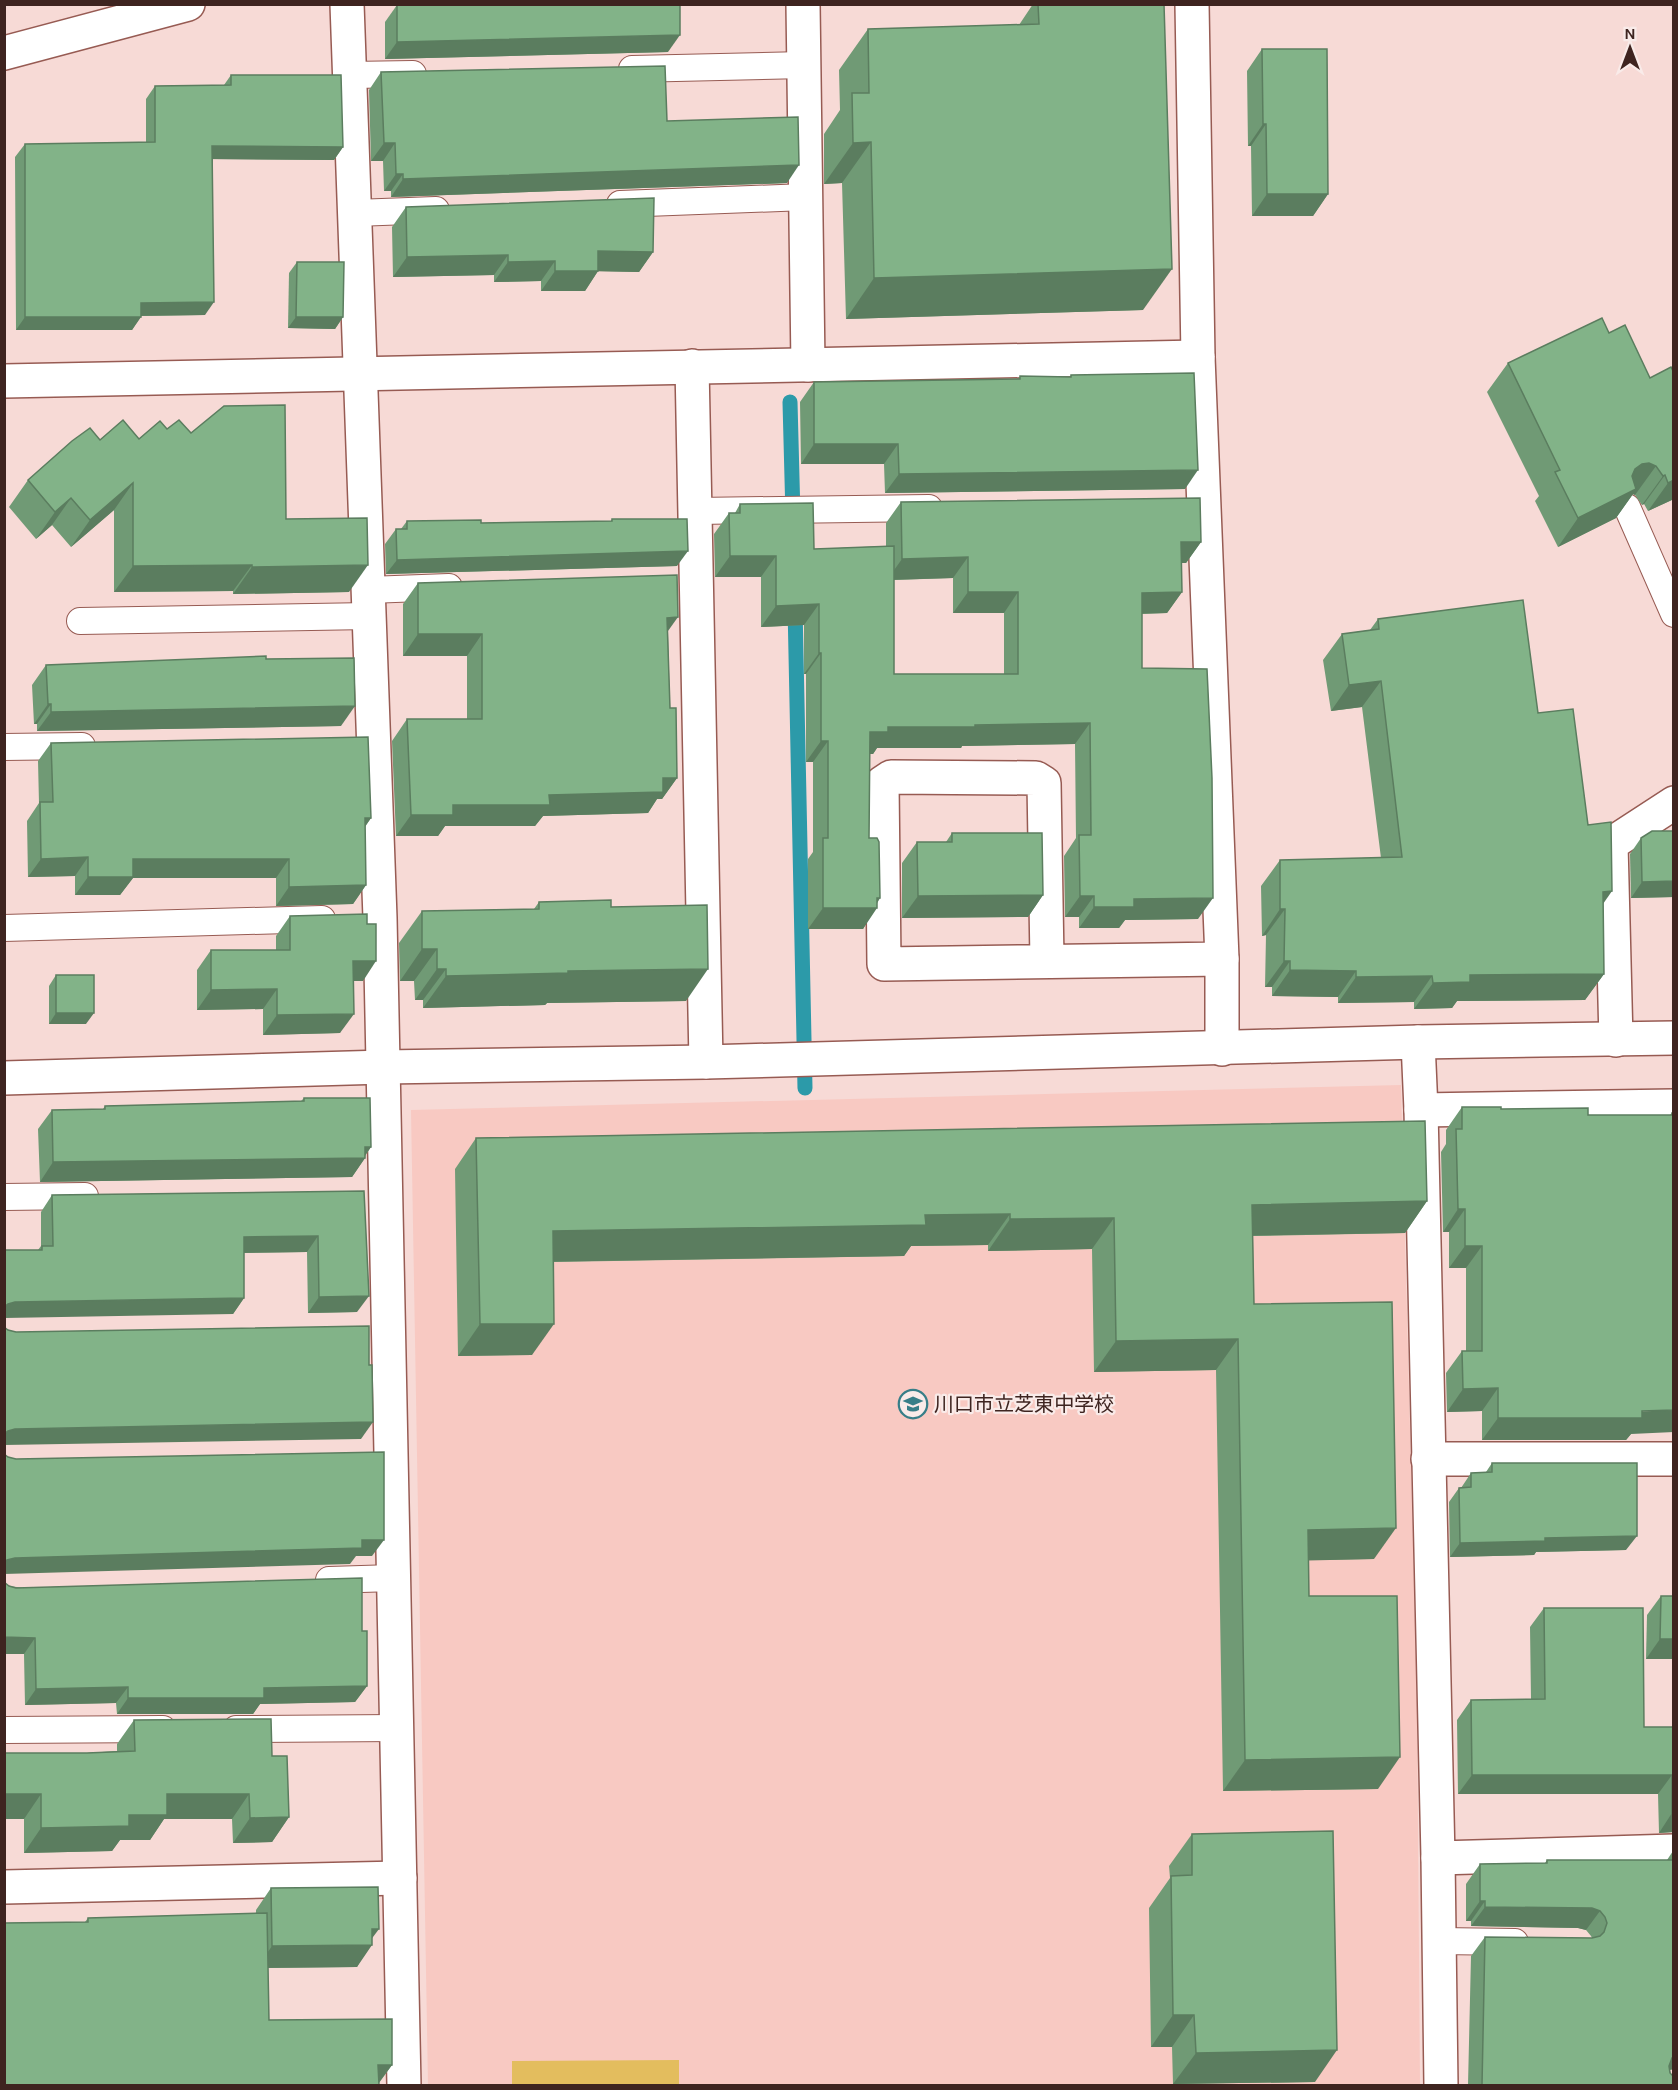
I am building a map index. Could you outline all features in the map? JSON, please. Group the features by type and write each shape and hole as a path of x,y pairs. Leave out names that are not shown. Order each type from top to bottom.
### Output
{"street":[{"path":"4,53 188,4"},
{"path":"347,4 369,603 363,740 361,918 384,1067 375,1192 377,1327 380,1453 394,1578 404,2085"},
{"path":"803,4 808,365"},
{"path":"1192,4 1198,357 1192,504 1222,959 1222,1049"},
{"path":"4,381 1198,357"},
{"path":"692,366 696,511 685,580 706,1062"},
{"path":"1047,961 1044,783 1036,778 891,777 882,783 884,964 1222,959"},
{"path":"1616,1040 1611,844 1674,803"},
{"path":"4,1078 384,1067 706,1062 1222,1049 1418,1042 1674,1038"},
{"path":"1418,1042 1438,1858 1441,2085"},
{"path":"1421,1110 1674,1106"},
{"path":"1428,1459 1674,1459"},
{"path":"1438,1858 1674,1851"},
{"path":"4,1887 400,1878"}],"lane":[{"path":"613,69 804,65"},
{"path":"350,75 434,73"},
{"path":"592,205 806,197"},
{"path":"355,213 462,209"},
{"path":"1627,507 1674,614"},
{"path":"696,511 955,508"},
{"path":"80,621 369,603 474,587"},
{"path":"4,747 100,745"},
{"path":"4,928 361,918"},
{"path":"4,1197 112,1196"},
{"path":"311,1580 394,1578"},
{"path":"218,1729 396,1728"},
{"path":"4,1730 183,1729"},
{"path":"1439,1941 1543,1942"}],"shaded area":[{"name":"川口市立芝東中学校","path":"1401,1085 1417,1698 1420,2085 428,2085 411,1110"},
{"path":"679,2060 679,2085 512,2085 512,2061"}],"building":[{"path":"680,4 680,35 397,42 397,5"},
{"path":"1038,4 1164,4 1172,269 874,278 871,142 853,143 852,93 869,93 868,29 1039,24"},
{"path":"1262,49 1327,49 1328,194 1267,194"},
{"path":"665,66 667,121 798,117 799,165 403,179 403,174 396,174 395,143 384,143 381,72"},
{"path":"231,75 341,75 343,147 212,146 214,302 141,303 141,317 25,317 25,144 155,142 155,86 231,85"},
{"path":"654,198 653,252 598,251 598,271 555,271 555,261 508,262 508,255 407,257 406,207"},
{"path":"297,262 344,262 343,317 296,317"},
{"path":"1602,318 1609,333 1625,325 1650,378 1671,367 1674,373 1674,480 1668,483 1665,475 1663,476 1656,466 1649,463 1642,464 1635,469 1632,476 1636,489 1578,518 1555,472 1560,470 1508,363"},
{"path":"1194,373 1198,470 899,474 898,444 814,444 814,382 1020,379 1020,376 1071,377 1071,375"},
{"path":"285,405 286,519 367,518 368,565 133,566 133,483 90,520 71,498 55,512 28,480 90,428 100,440 123,420 139,439 160,421 167,429 179,420 191,433 224,406"},
{"path":"1200,498 1201,542 1181,542 1182,592 1142,593 1142,668 1207,669 1212,778 1213,898 1134,899 1134,907 1094,907 1094,896 1080,896 1079,835 1091,835 1090,723 888,727 888,732 870,732 869,838 877,838 879,842 880,898 877,898 877,908 823,908 823,838 828,838 828,741 821,741 819,604 776,606 776,556 730,556 729,513 740,513 740,504 813,503 814,549 894,546 894,674 1018,674 1018,592 968,592 968,557 902,559 901,502"},
{"path":"612,519 687,519 688,551 397,560 396,529 407,529 407,521 481,520 481,523 612,521"},
{"path":"677,575 678,617 667,618 670,708 676,708 677,778 663,778 663,792 549,795 550,805 453,805 453,815 411,815 407,719 482,719 482,634 418,634 418,583"},
{"path":"1523,600 1538,713 1573,709 1588,825 1611,822 1612,891 1603,892 1604,974 1470,975 1470,982 1433,983 1432,976 1356,977 1356,971 1290,970 1290,961 1284,961 1285,909 1280,909 1280,860 1402,857 1381,681 1349,685 1342,634 1379,629 1378,619"},
{"path":"266,656 266,659 354,658 355,706 51,712 51,704 48,704 46,665"},
{"path":"368,737 371,818 365,818 366,885 289,887 289,859 133,859 133,877 88,877 88,857 41,859 40,802 53,802 51,743"},
{"path":"1652,831 1674,831 1674,881 1642,882 1641,838"},
{"path":"952,833 1042,833 1043,895 918,896 917,842 952,842"},
{"path":"611,900 611,907 707,905 708,969 446,976 446,969 437,969 437,949 422,949 422,911 539,909 539,902"},
{"path":"367,914 367,924 376,924 376,961 353,961 354,1014 277,1015 277,989 211,990 211,950 290,950 290,916"},
{"path":"56,975 94,975 94,1013 56,1013"},
{"path":"304,1098 370,1098 371,1147 365,1147 365,1158 53,1162 52,1110 105,1109 105,1106 304,1101"},
{"path":"1462,1107 1588,1108 1588,1115 1672,1115 1674,1113 1674,1410 1642,1411 1642,1418 1498,1418 1498,1388 1463,1389 1462,1351 1482,1351 1482,1246 1465,1246 1465,1209 1458,1209 1456,1129 1462,1129"},
{"path":"1425,1121 1427,1201 1252,1205 1254,1304 1392,1302 1396,1528 1308,1530 1309,1596 1397,1596 1400,1757 1245,1760 1238,1339 1116,1341 1114,1218 1010,1219 1010,1214 925,1215 926,1225 553,1231 554,1324 480,1324 476,1138"},
{"path":"364,1191 369,1296 319,1297 318,1236 244,1237 244,1298 15,1302 4,1307 4,1250 42,1250 42,1246 53,1246 52,1195"},
{"path":"369,1326 373,1422 15,1429 4,1434 4,1327 16,1332"},
{"path":"384,1452 384,1540 362,1540 362,1548 15,1558 4,1563 4,1454 16,1459"},
{"path":"1492,1463 1637,1463 1637,1536 1460,1543 1459,1488 1471,1487 1471,1473 1492,1472"},
{"path":"362,1578 362,1631 367,1631 367,1686 264,1688 264,1698 128,1698 128,1687 36,1689 35,1638 4,1637 4,1582 16,1588"},
{"path":"1661,1596 1674,1596 1674,1639 1660,1639"},
{"path":"1544,1608 1643,1608 1644,1727 1674,1727 1674,1813 1672,1813 1672,1775 1472,1775 1471,1700 1545,1699"},
{"path":"271,1719 272,1756 287,1756 289,1817 250,1818 249,1794 167,1794 167,1815 129,1815 129,1826 41,1828 41,1794 4,1794 4,1753 135,1751 134,1720"},
{"path":"1333,1831 1337,2050 1196,2053 1194,2015 1173,2015 1171,1876 1192,1875 1192,1834"},
{"path":"1547,1860 1674,1860 1674,2056 1669,2066 1670,2073 1674,2077 1674,2085 1482,2085 1485,1937 1592,1938 1604,1932 1607,1923 1600,1911 1592,1908 1485,1907 1485,1901 1480,1901 1480,1864 1547,1863"},
{"path":"378,1887 379,1929 372,1929 372,1945 272,1946 271,1888"},
{"path":"267,1913 269,2020 392,2019 392,2065 378,2065 379,2085 4,2085 4,1923 88,1922 88,1918"}],"waterway":[{"path":"790,402 793,516"},
{"path":"795,606 805,1088"}],"place":[{"name":"川口市立芝東中学校","path":"913,1404"}]}
